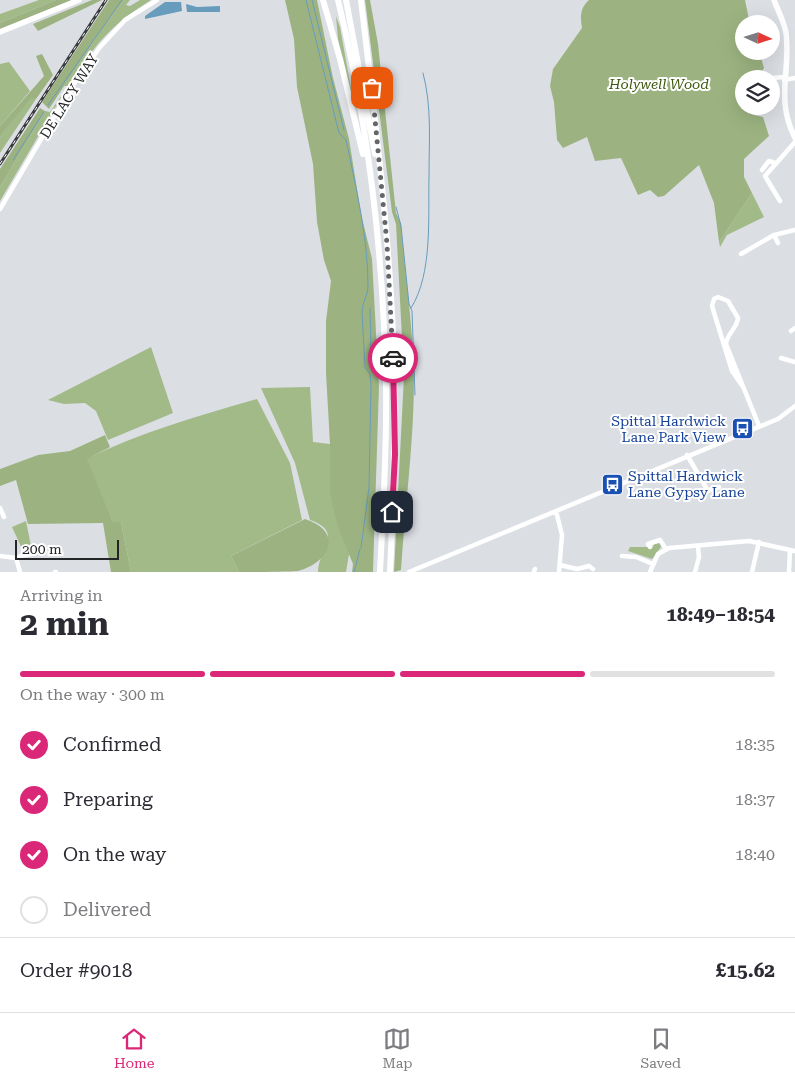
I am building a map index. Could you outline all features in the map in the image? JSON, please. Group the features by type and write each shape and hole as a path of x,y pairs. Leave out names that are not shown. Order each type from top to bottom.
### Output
{"highway":[{"path":"323,0 340,59 373,199"},
{"path":"338,0 355,81 373,199 381,282 386,391 386,463 380,572"},
{"path":"346,0 382,200"},
{"path":"362,0 390,285 395,454 390,571"}],"main road":[{"path":"0,32 79,0"},
{"path":"774,0 786,32 784,78 786,112 795,138"}],"street":[{"name":"DE LACY WAY","path":"0,209 71,88 100,47 126,20 157,0"},
{"path":"780,78 795,78"},
{"path":"780,201 765,176 795,142"},
{"path":"762,170 769,161 775,163"},
{"path":"741,254 774,235 795,230"},
{"path":"774,235 778,243"},
{"path":"743,387 732,371 712,306 714,299 718,297 728,301 738,318 736,328 727,338 726,344 759,426"},
{"path":"781,358 795,362"},
{"path":"409,572 687,455 778,419 795,406"},
{"path":"687,455 694,470 703,478 708,491"},
{"path":"696,495 719,487"},
{"path":"0,508 4,517"},
{"path":"556,511 562,528 559,572"},
{"path":"650,547 648,544 662,540 666,549"},
{"path":"752,572 760,542"},
{"path":"650,572 658,554 666,549 760,542 793,551 789,572"},
{"path":"695,572 699,557 698,547"},
{"path":"0,556 17,559 20,556 31,554"},
{"path":"622,556 636,557 653,564"},
{"path":"17,559 20,572"},
{"path":"560,566 577,569 593,567"}],"green space":[{"path":"39,0 56,0 0,23 0,14"},
{"path":"56,0 72,0 0,29 0,23"},
{"path":"92,0 102,0 38,31 33,24"},
{"path":"109,0 124,0 103,27 49,109 42,102"},
{"path":"124,0 130,0 126,5 130,6 140,0 151,0 113,28 95,47 68,86 64,86 103,27"},
{"path":"285,0 317,0 333,78 349,139 361,214 372,259 379,387 373,572 352,572 353,564 339,530 330,496 326,321 331,281 324,260 317,222 313,164 297,87 294,39"},
{"path":"365,0 370,0 378,44 396,213 401,223 411,320 414,378 413,426 401,570 394,572 404,376 396,224 392,212"},
{"name":"Holywell Wood","path":"589,0 745,0 748,15 735,15 735,60 762,60 764,68 763,70 735,70 735,115 763,117 769,136 744,159 744,177 752,193 719,242 714,203 699,165 664,196 658,197 650,190 638,195 621,158 595,161 587,137 563,148 557,140 554,102 550,86 553,69 582,28 581,13"},
{"path":"336,16 340,27 356,116 338,39"},
{"path":"42,54 53,75 36,99 31,98 0,137 0,126 44,76 36,56"},
{"path":"9,62 30,91 0,126 0,64"},
{"path":"66,89 0,201 0,187 45,111 50,112"},
{"path":"31,97 36,99 0,153 0,137"},
{"path":"40,108 45,111 0,187 0,169"},
{"path":"752,193 764,217 727,235 720,247 719,242"},
{"path":"151,347 173,413 108,440 96,411 85,403 64,404 48,400"},
{"path":"310,387 313,442 330,444 330,496 349,554 346,572 318,572 328,536 326,530 310,520 295,463 261,388"},
{"path":"257,399 290,463 302,520 231,556 239,572 131,572 121,522 113,522 86,459 107,449 191,418"},
{"path":"105,435 110,447 87,459 113,522 121,522 131,572 111,572 103,523 28,524 16,480 0,486 0,469 38,455 70,451"},
{"path":"305,519 325,531 329,539 328,547 318,561 298,571 239,572 231,556"},
{"path":"26,521 32,551 24,553 12,527"},
{"path":"660,543 661,547 652,559 628,551 630,547 653,547 654,544"}],"water":[{"path":"165,2 181,2 182,11 145,19 145,16"},
{"path":"186,4 197,7 220,6 220,12 187,12"}],"waterway":[{"path":"48,105 122,0"},
{"path":"306,0 339,133 346,140 361,213 366,250 368,286 362,312 365,367 370,374 371,384 369,488 361,548"},
{"path":"312,0 344,130"},
{"path":"411,308 423,279 429,226 429,124 428,99 423,73"},
{"path":"13,160 44,112"},
{"path":"396,207 401,226 409,304 412,311 415,395"},
{"path":"370,308 371,355"},
{"path":"354,572 360,549"}],"railway":[{"path":"0,164 106,0"}],"way so far":[{"path":"372,88 387,244 393,358"}],"place":[{"name":"Spittal Hardwick Lane Park View","path":"742,429"},
{"name":"Spittal Hardwick Lane Gypsy Lane","path":"612,484"}],"route":[{"path":"392,512 395,454 393,358"}]}
